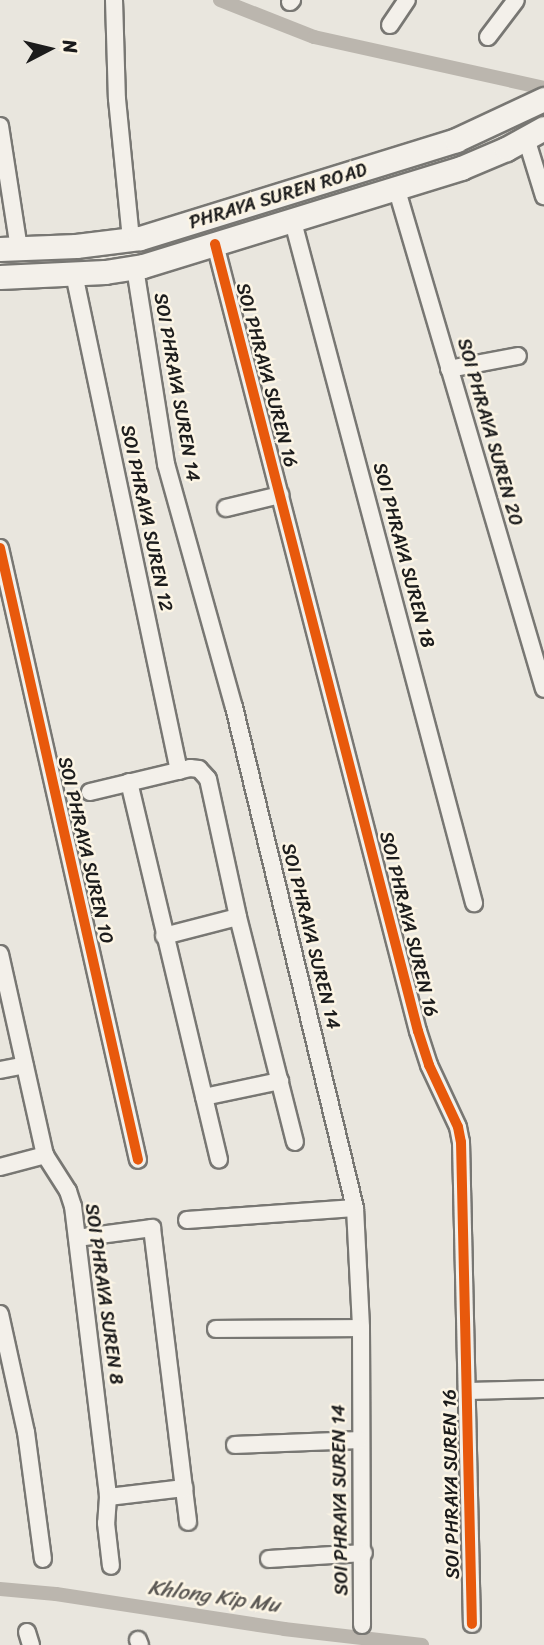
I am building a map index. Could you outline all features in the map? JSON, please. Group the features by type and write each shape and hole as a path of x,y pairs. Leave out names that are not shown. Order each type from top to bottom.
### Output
{"street":[{"path":"114,0 117,99 131,240"},
{"path":"390,24 407,0"},
{"path":"488,37 516,0"},
{"name":"PHRAYA SUREN ROAD","path":"10,249 131,240 456,140 544,99"},
{"path":"0,126 10,249"},
{"path":"534,133 544,197"},
{"name":"PHRAYA SUREN ROAD","path":"0,276 74,274 135,268 486,158 534,133"},
{"name":"SOI PHRAYA SUREN 20","path":"396,187 544,689"},
{"name":"SOI PHRAYA SUREN 18","path":"292,218 474,903"},
{"name":"SOI PHRAYA SUREN 16","path":"215,244 418,1031 429,1065 460,1135 471,1624"},
{"name":"SOI PHRAYA SUREN 14","path":"135,268 166,464 234,707 355,1208 361,1328 359,1440 364,1553 362,1625"},
{"name":"SOI PHRAYA SUREN 12","path":"74,274 179,771"},
{"path":"449,369 518,356"},
{"path":"226,508 280,495"},
{"name":"SOI PHRAYA SUREN 10","path":"0,548 138,1160"},
{"path":"90,792 179,771 199,769 208,779 238,917 295,1142"},
{"path":"129,782 219,1158"},
{"path":"164,936 238,917"},
{"name":"SOI PHRAYA SUREN 8","path":"0,954 2,974 45,1155 68,1191 77,1238 108,1497 106,1523 111,1566"},
{"path":"0,1070 25,1065"},
{"path":"204,1097 280,1081"},
{"path":"0,1167 45,1155"},
{"path":"187,1220 355,1208"},
{"path":"77,1238 152,1228 188,1521"},
{"path":"0,1314 26,1432 43,1559"},
{"path":"216,1329 361,1328"},
{"path":"467,1391 544,1390"},
{"path":"235,1445 359,1440"},
{"path":"108,1497 184,1488"},
{"path":"269,1559 364,1553"}],"waterway":[{"path":"220,0 314,37 544,88"},
{"name":"Khlong Kip Mu","path":"0,1589 56,1594 284,1629 422,1645"}],"cycle path":[{"path":"215,244 418,1031 429,1065 458,1127 461,1142 472,1624"},
{"path":"0,548 138,1160"}]}
